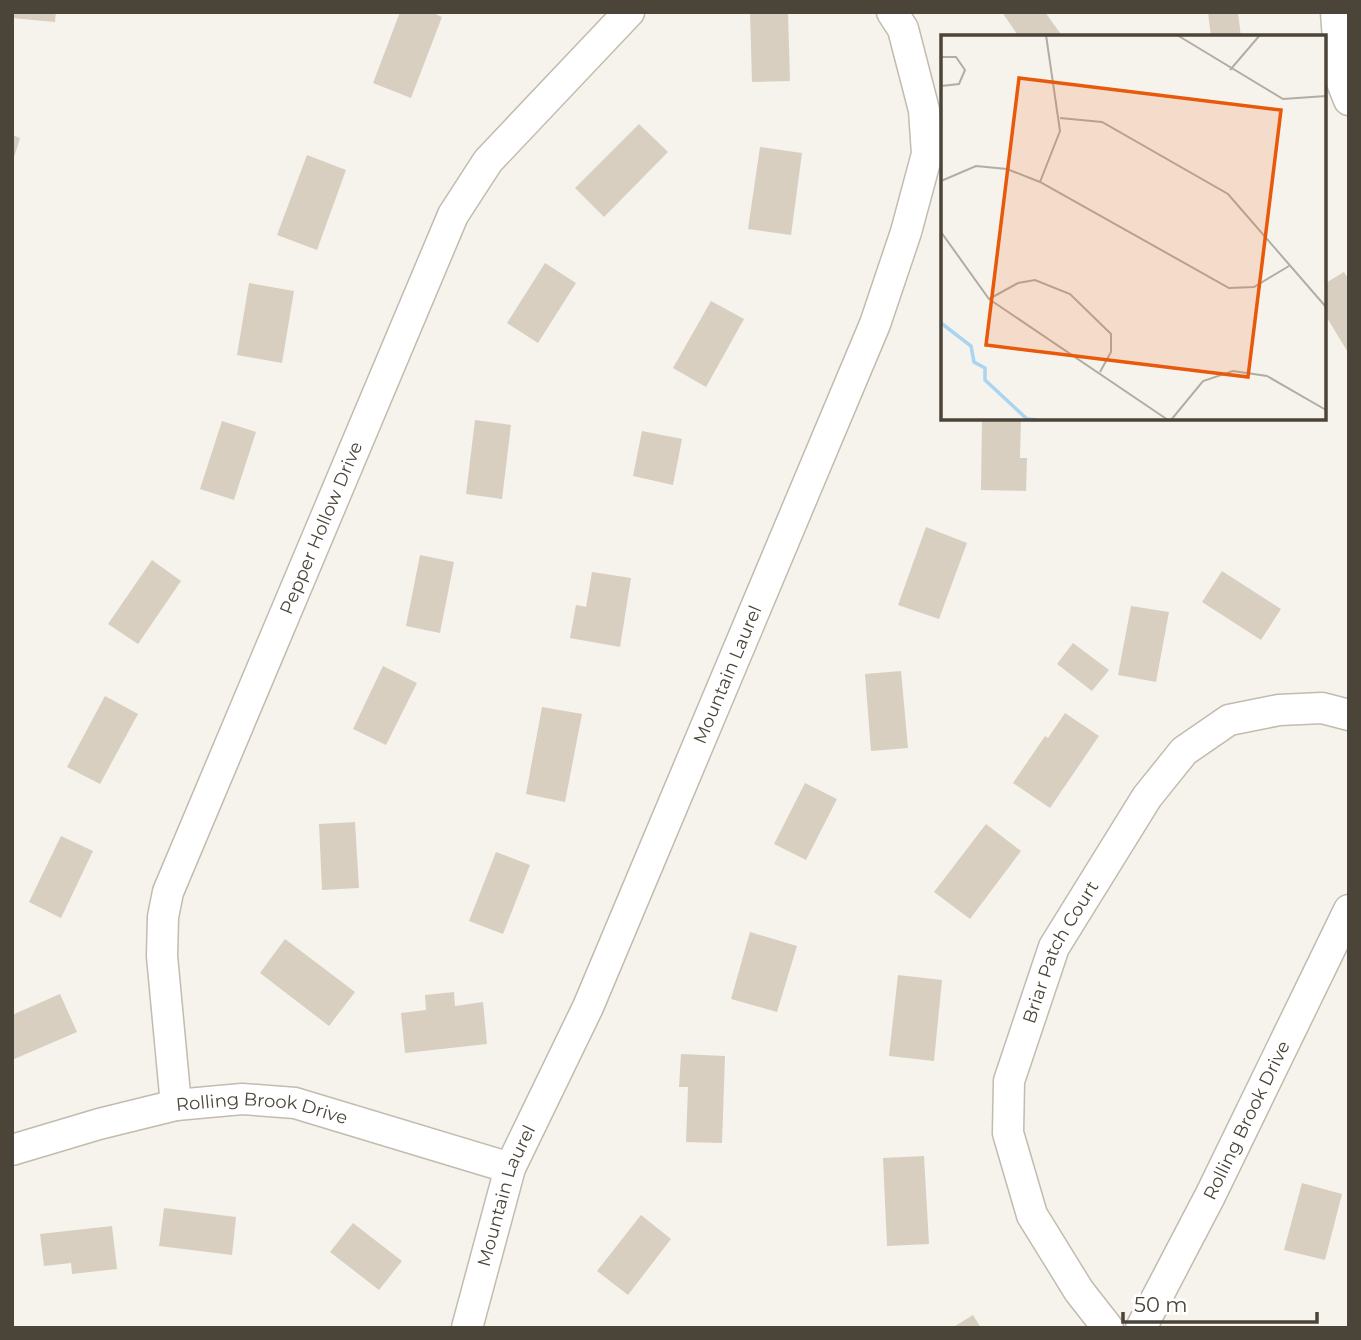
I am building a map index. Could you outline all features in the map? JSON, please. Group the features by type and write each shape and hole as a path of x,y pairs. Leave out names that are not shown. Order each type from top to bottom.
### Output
{"street":[{"name":"Pepper Hollow Drive","path":"176,1105 162,956 163,917 168,891 453,215 488,160 629,12"},
{"name":"Mountain Laurel","path":"467,1328 510,1168 588,1007 865,350 884,298 927,154 924,110 903,29 892,12"},
{"path":"1336,12 1341,80 1349,100"},
{"name":"Briar Patch Court","path":"1108,1328 1079,1292 1032,1215 1007,1133 1009,1080 1054,947 1147,797 1184,751 1228,720 1279,709 1322,708 1349,715"},
{"name":"Rolling Brook Drive","path":"1141,1328 1210,1196 1349,910"},
{"name":"Rolling Brook Drive","path":"12,1150 176,1105 242,1099 295,1103 510,1168"}],"building":[{"path":"12,12 56,12 55,22 12,18"},
{"path":"400,12 431,12 442,17 411,98 373,83"},
{"path":"750,12 788,12 790,81 752,82"},
{"path":"1002,12 1045,12 1062,35 1018,35"},
{"path":"1208,12 1238,12 1241,35 1211,35"},
{"path":"639,124 668,152 604,217 575,188"},
{"path":"12,135 20,138 13,161 12,161"},
{"path":"760,147 802,153 791,235 748,229"},
{"path":"307,155 346,170 317,250 277,235"},
{"path":"545,263 576,283 538,343 507,323"},
{"path":"1344,272 1349,280 1349,354 1326,316 1326,283"},
{"path":"249,283 294,291 282,363 237,355"},
{"path":"711,301 744,319 706,387 673,368"},
{"path":"475,420 511,425 502,499 466,494"},
{"path":"982,420 1021,420 1020,458 1027,458 1026,491 981,490"},
{"path":"222,421 256,432 234,500 200,489"},
{"path":"642,431 682,439 673,485 633,476"},
{"path":"926,527 967,543 939,619 898,605"},
{"path":"420,555 454,562 440,633 406,626"},
{"path":"152,560 181,581 138,644 108,624"},
{"path":"1222,571 1281,609 1261,640 1202,602"},
{"path":"592,572 631,578 620,647 570,638 576,605 586,607"},
{"path":"1131,606 1169,612 1156,682 1118,675"},
{"path":"1073,643 1109,670 1092,691 1057,664"},
{"path":"383,666 417,683 386,745 353,729"},
{"path":"901,671 908,748 871,751 865,674"},
{"path":"105,696 138,714 100,784 67,767"},
{"path":"542,707 582,714 565,802 526,794"},
{"path":"1065,713 1099,736 1050,808 1013,783 1045,736 1048,738"},
{"path":"805,783 837,799 806,860 774,844"},
{"path":"355,822 359,888 322,890 319,824"},
{"path":"986,824 1021,851 970,919 934,892"},
{"path":"61,836 93,851 61,918 29,902"},
{"path":"496,852 530,865 503,934 469,921"},
{"path":"750,932 797,946 777,1012 731,999"},
{"path":"285,939 355,992 329,1026 260,973"},
{"path":"898,975 942,980 934,1061 889,1056"},
{"path":"454,992 455,1006 483,1002 487,1044 405,1053 401,1013 426,1010 425,995"},
{"path":"60,994 77,1032 12,1060 12,1015"},
{"path":"681,1054 725,1056 722,1143 686,1142 688,1087 679,1087"},
{"path":"924,1156 929,1244 887,1246 883,1158"},
{"path":"1302,1183 1342,1194 1325,1260 1284,1250"},
{"path":"164,1208 236,1217 232,1255 159,1246"},
{"path":"641,1215 671,1239 628,1295 597,1271"},
{"path":"353,1223 402,1261 379,1290 330,1252"},
{"path":"112,1226 117,1269 72,1274 71,1263 44,1266 40,1234"},
{"path":"973,1315 981,1328 952,1328"}]}
